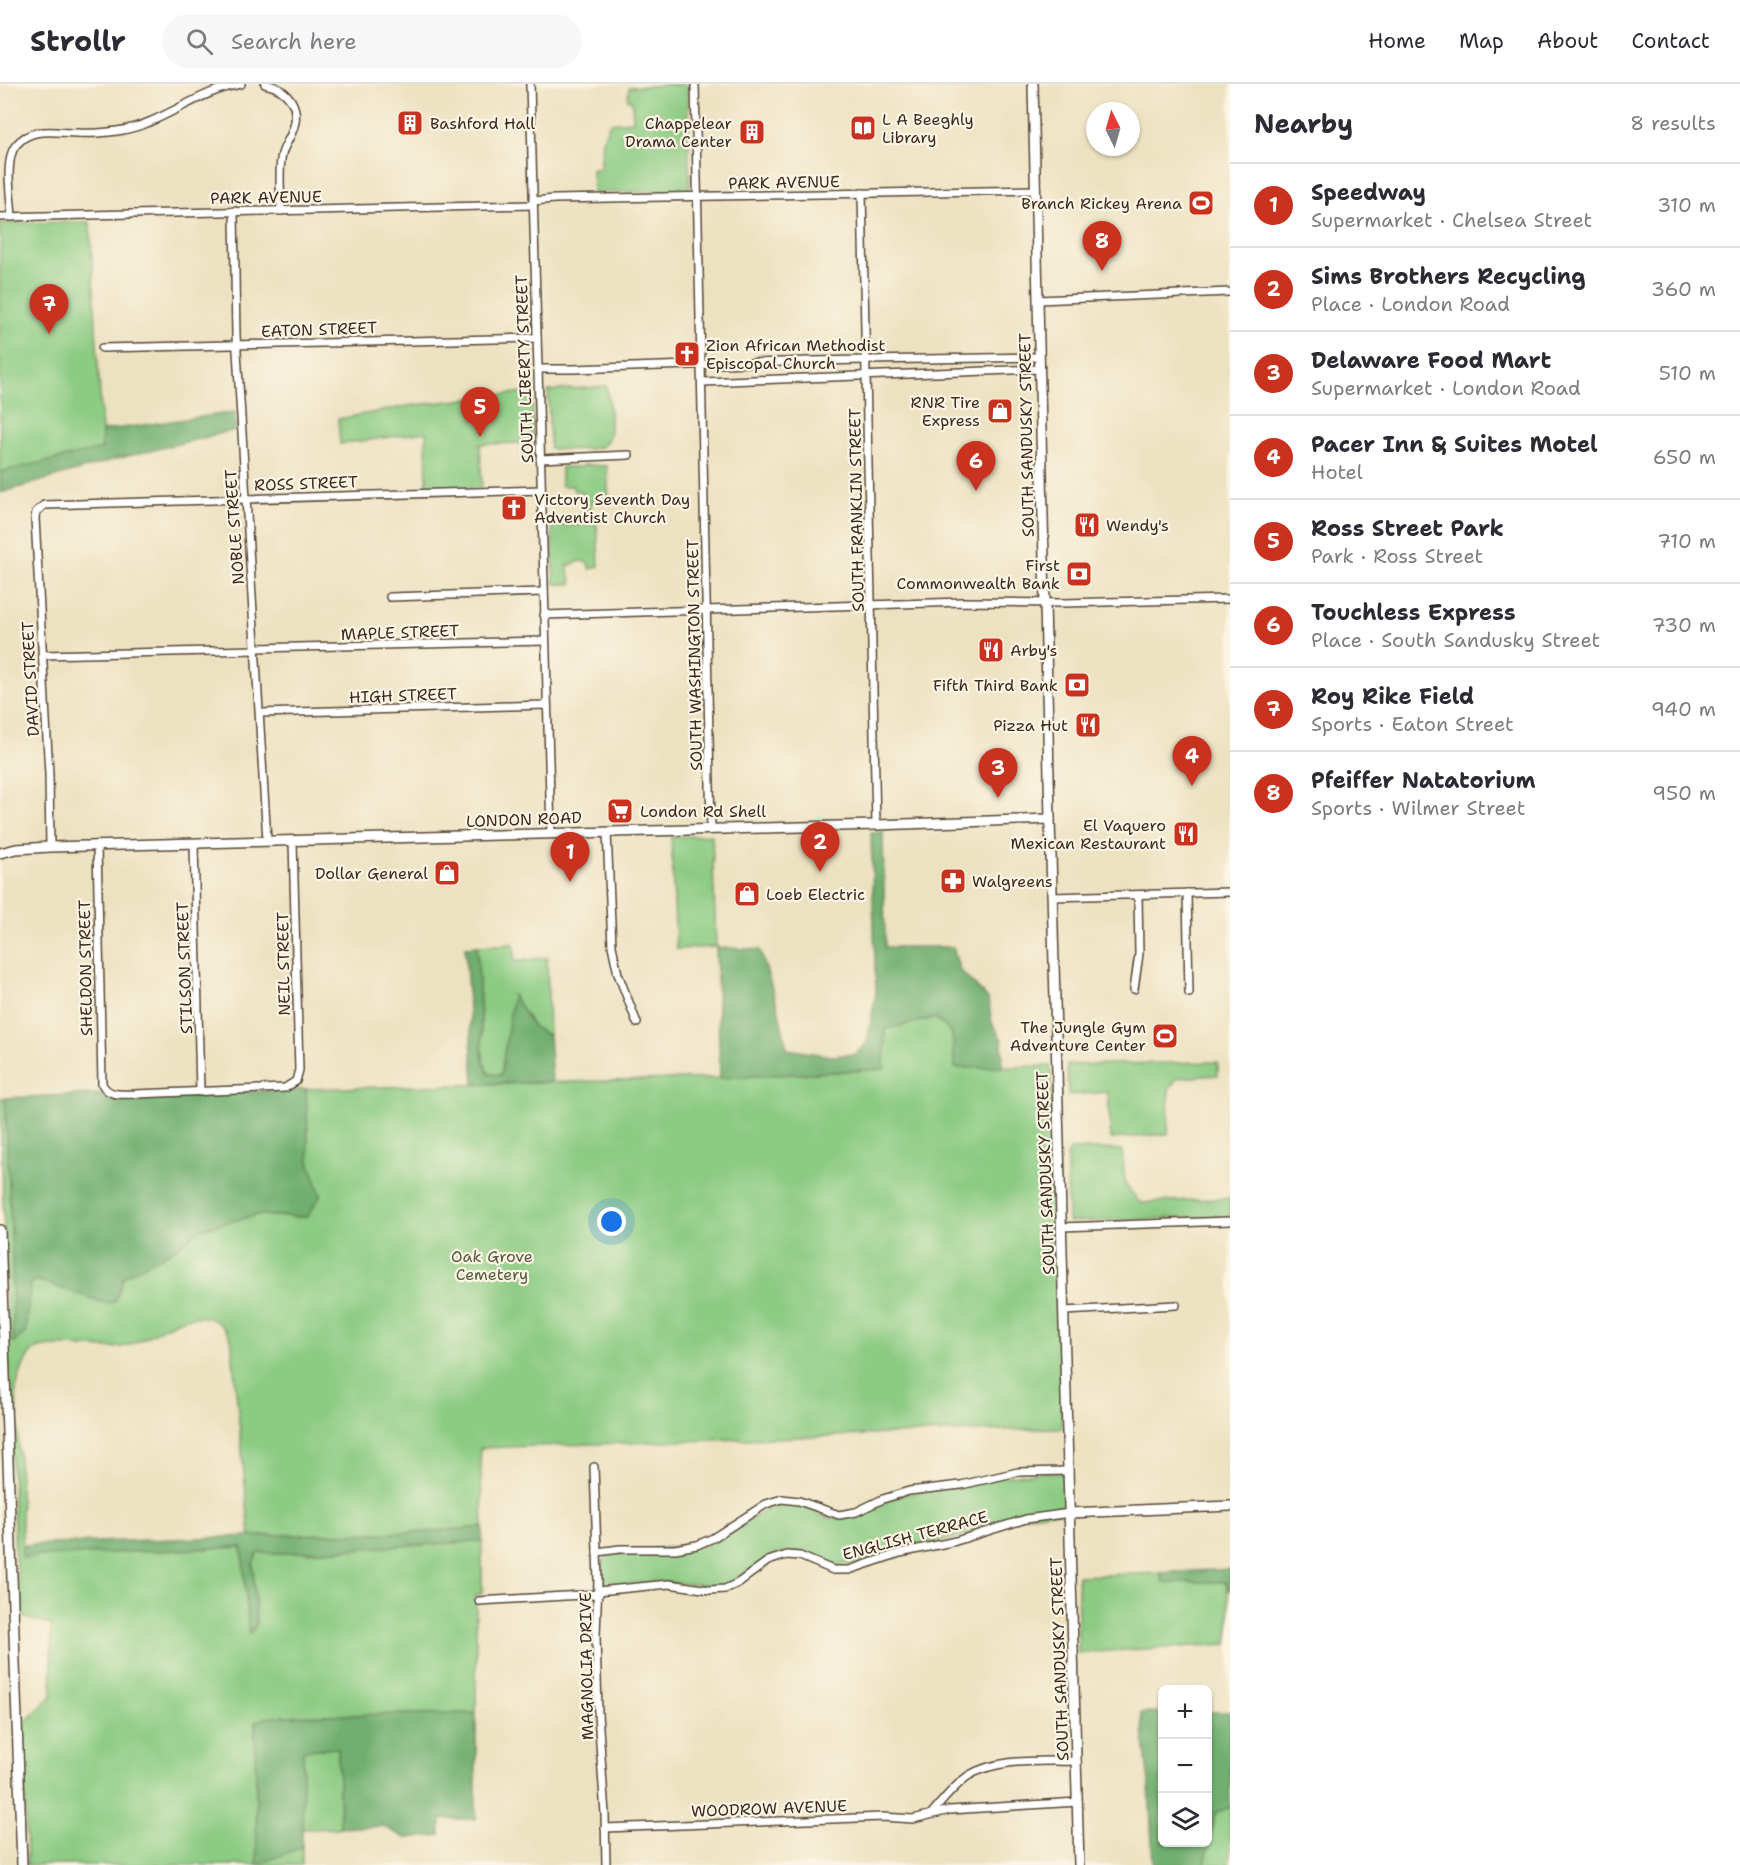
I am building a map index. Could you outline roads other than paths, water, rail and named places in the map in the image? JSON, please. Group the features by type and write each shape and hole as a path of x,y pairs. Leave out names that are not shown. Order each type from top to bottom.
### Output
{"street":[{"path":"12,217 9,165 12,150 24,138 40,131 94,134 120,131 154,121 220,87 241,84"},
{"path":"265,84 284,91 291,98 295,107 293,130 282,154 281,211"},
{"name":"SOUTH LIBERTY STREET","path":"530,84 551,833"},
{"name":"SOUTH WASHINGTON STREET","path":"695,84 711,830"},
{"name":"SOUTH SANDUSKY STREET","path":"1033,84 1052,897 1079,1865"},
{"name":"PARK AVENUE","path":"0,217 533,203 555,199 1035,190"},
{"name":"SOUTH FRANKLIN STREET","path":"862,193 876,825"},
{"name":"NOBLE STREET","path":"234,211 237,345 267,841"},
{"path":"1038,300 1230,292"},
{"name":"EATON STREET","path":"102,348 537,338"},
{"path":"538,369 1039,357"},
{"path":"703,382 1039,369"},
{"path":"540,459 629,455"},
{"name":"ROSS STREET","path":"38,510 52,503 541,490"},
{"name":"DAVID STREET","path":"38,510 35,518 49,774 50,847"},
{"path":"390,597 543,592"},
{"path":"544,615 963,602 1045,603 1230,599"},
{"name":"MAPLE STREET","path":"42,655 545,641"},
{"name":"HIGH STREET","path":"260,713 547,705"},
{"name":"LONDON ROAD","path":"0,853 16,849 50,847 1050,819"},
{"path":"607,832 612,946 618,974 637,1023"},
{"name":"NEIL STREET","path":"200,1092 285,1088 294,1084 298,1076 292,841"},
{"name":"STILSON STREET","path":"194,843 200,1092"},
{"name":"SHELDON STREET","path":"97,846 101,1080 105,1090 112,1094 200,1092"},
{"path":"1052,897 1230,892"},
{"path":"1187,893 1189,993"},
{"path":"1134,989 1139,954 1138,895"},
{"path":"1061,1227 1230,1221"},
{"path":"0,1230 22,1865"},
{"path":"1064,1311 1176,1305"},
{"name":"MAGNOLIA DRIVE","path":"594,1467 598,1593 597,1679 606,1865"},
{"path":"597,1552 620,1549 675,1549 697,1545 714,1538 766,1504 782,1499 799,1501 839,1515 856,1512 883,1499 909,1491 961,1485 1018,1472 1069,1471"},
{"path":"1070,1513 1230,1506"},
{"name":"ENGLISH TERRACE","path":"479,1601 598,1593 669,1584 710,1590 725,1589 738,1583 768,1561 787,1555 800,1556 833,1570 849,1570 1026,1519 1070,1513"},
{"path":"932,1813 963,1780 979,1770 1007,1764 1077,1761"},
{"name":"WOODROW AVENUE","path":"605,1828 883,1817 913,1819 932,1813 1078,1802"}],"place":[{"name":"Bashford Hall","path":"410,123"},
{"name":"L A Beeghly Library","path":"863,128"},
{"name":"Chappelear Drama Center","path":"752,132"},
{"name":"Branch Rickey Arena","path":"1201,203"},
{"name":"Pfeiffer Natatorium","path":"1102,271"},
{"name":"Roy Rike Field","path":"49,334"},
{"name":"Zion African Methodist Episcopal Church","path":"687,354"},
{"name":"RNR Tire Express","path":"1000,411"},
{"name":"Ross Street Park","path":"480,437"},
{"name":"Touchless Express","path":"976,491"},
{"name":"Victory Seventh Day Adventist Church","path":"514,508"},
{"name":"Wendy's","path":"1087,525"},
{"name":"First Commonwealth Bank","path":"1079,574"},
{"name":"Arby's","path":"991,650"},
{"name":"Fifth Third Bank","path":"1077,685"},
{"name":"Pizza Hut","path":"1088,725"},
{"name":"Pacer Inn & Suites Motel","path":"1192,786"},
{"name":"Delaware Food Mart","path":"998,798"},
{"name":"London Rd Shell","path":"620,811"},
{"name":"El Vaquero Mexican Restaurant","path":"1186,834"},
{"name":"Sims Brothers Recycling","path":"820,872"},
{"name":"Dollar General","path":"447,873"},
{"name":"Walgreens","path":"953,881"},
{"name":"Speedway","path":"570,882"},
{"name":"Loeb Electric","path":"747,894"},
{"name":"The Jungle Gym Adventure Center","path":"1165,1036"}],"park label":[{"name":"Oak Grove Cemetery","path":"492,1265"}]}
